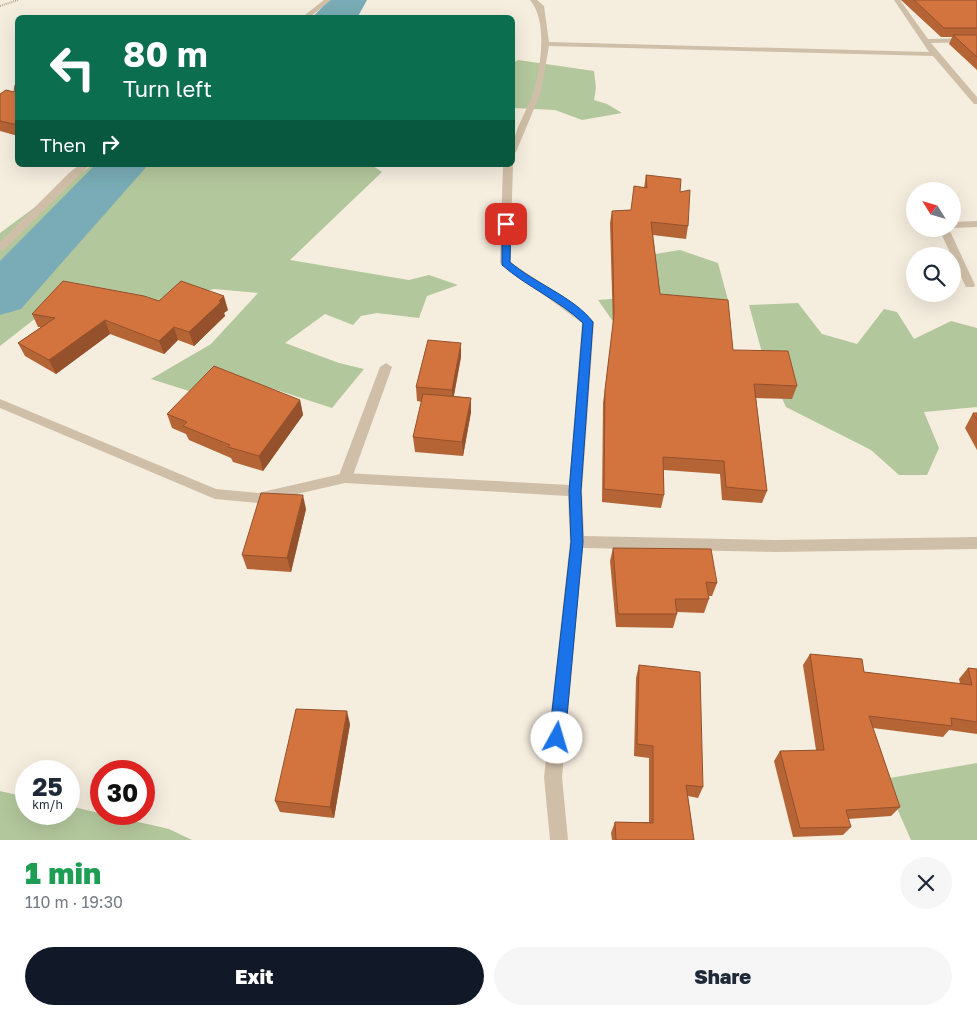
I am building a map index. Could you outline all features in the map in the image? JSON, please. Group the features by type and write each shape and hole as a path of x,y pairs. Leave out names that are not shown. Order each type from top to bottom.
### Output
{"street":[{"path":"308,15 328,0"},
{"path":"515,145 537,92 546,44 542,3 533,0"},
{"path":"897,0 936,54 977,102"},
{"path":"927,41 977,40"},
{"path":"546,44 936,54"},
{"path":"0,248 72,175 82,167"},
{"path":"508,167 505,263 520,276 575,310 588,322 575,491 577,542 553,777 559,840"},
{"path":"961,225 977,224"},
{"path":"948,238 970,285"},
{"path":"345,478 386,367"},
{"path":"0,403 214,494 258,498 345,478 575,491"},
{"path":"577,542 776,546 977,543"}],"path":[{"path":"0,6 18,0"}],"green space":[{"path":"518,60 594,71 596,88 594,100 607,104 622,113 582,120 555,110 515,108 515,62"},
{"path":"89,167 375,167 382,172 290,260 409,280 429,275 458,285 427,296 419,318 377,313 361,316 353,325 325,314 285,343 339,363 364,369 332,408 222,374 192,392 151,379 211,344 258,293 214,289 124,309 41,314 0,346 0,233"},
{"path":"680,250 718,263 729,304 702,319 662,306 612,320 598,300 635,297 643,256"},
{"path":"798,303 822,334 857,344 884,309 897,312 914,339 951,321 977,328 977,407 924,412 939,448 927,475 899,475 871,450 786,407 764,360 749,305"},
{"path":"977,763 977,840 911,840 884,779"},
{"path":"0,791 15,794 15,825 80,825 80,809 90,811 90,825 152,825 169,829 192,840 0,840"}],"building":[{"path":"914,0 977,0 977,28 944,28"},
{"path":"953,35 977,35 977,57"},
{"path":"15,85 15,124 0,121 0,94 6,90 14,92"},
{"path":"646,175 681,179 680,192 690,190 688,226 651,222 660,294 728,300 733,350 788,351 797,386 754,384 767,491 726,487 724,461 663,457 664,495 604,489 605,390 614,315 612,211 631,210 634,186 647,188"},
{"path":"63,281 144,296 159,301 181,281 224,296 219,301 221,302 189,332 174,327 159,341 105,320 49,360 18,343 55,318 32,314"},
{"path":"428,340 461,343 452,390 416,387"},
{"path":"214,366 300,400 259,456 228,447 230,445 183,426 187,422 167,414"},
{"path":"423,394 471,398 462,442 413,437"},
{"path":"261,493 303,495 287,558 242,555"},
{"path":"613,548 711,549 717,583 706,582 709,599 675,599 677,614 618,614"},
{"path":"810,654 862,659 864,672 972,685 968,668 977,669 977,722 951,718 952,726 869,716 900,807 846,810 851,827 800,828 780,751 824,750"},
{"path":"639,665 700,672 703,787 686,785 694,840 616,840 615,822 653,823 653,746 637,744"},
{"path":"296,709 347,711 330,807 275,801"}],"waterway":[{"path":"336,15 342,11 348,0"},
{"path":"0,296 121,167"}],"route":[{"path":"506,224 505,263 520,276 575,310 588,322 575,491 577,542 557,738"}]}
